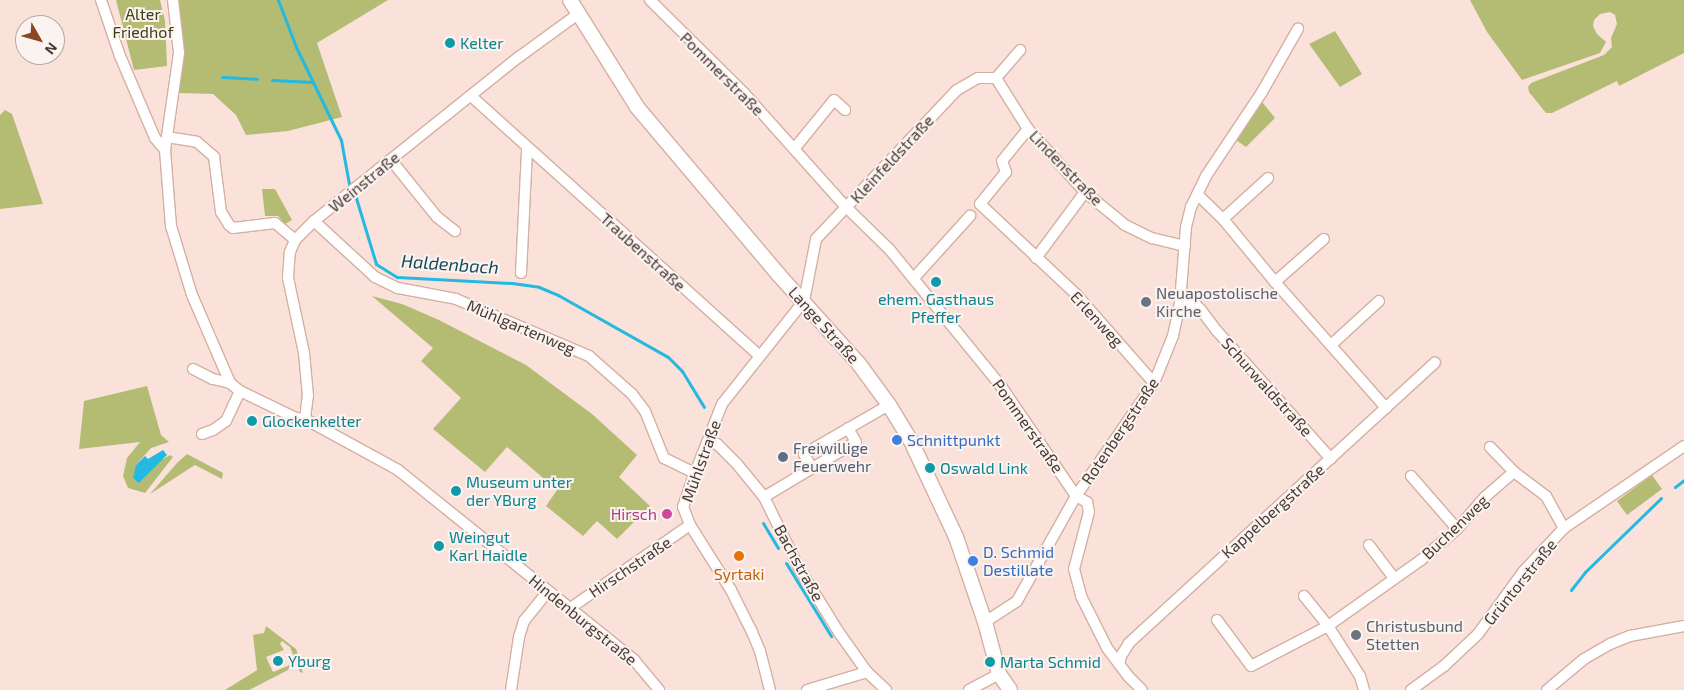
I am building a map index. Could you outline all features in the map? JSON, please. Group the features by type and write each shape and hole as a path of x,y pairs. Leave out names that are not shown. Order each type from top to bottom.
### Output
{"main road":[{"name":"Lange Straße","path":"570,0 637,107 778,274 859,364 889,404 911,442 956,537 985,622 999,674 1010,690"}],"street":[{"path":"101,0 120,56 155,138 165,150"},
{"name":"Hindenburgstraße","path":"173,0 179,53 165,150 170,226 192,295 230,383 240,391 296,418 306,419 398,470 634,660 660,690"},
{"name":"Pommerstraße","path":"650,0 744,93 847,208 890,250 1001,386 1076,496 1087,502 1089,512 1074,569 1081,596 1107,648 1142,690"},
{"name":"Weinstraße","path":"306,419 308,396 304,353 288,278 290,252 296,240 314,221 519,57 578,14"},
{"name":"Rotenbergstraße","path":"985,622 1017,601 1076,496 1154,384 1173,336 1180,302 1186,227 1190,207 1198,195 1206,176 1262,92 1298,29"},
{"path":"996,78 1020,50"},
{"name":"Kleinfeldstraße","path":"804,301 816,239 957,90 978,78 996,78"},
{"name":"Lindenstraße","path":"996,78 1028,129 1085,192 1125,225 1152,238 1185,246"},
{"name":"Traubenstraße","path":"472,96 527,148 759,355"},
{"path":"794,149 834,100 845,110"},
{"name":"Erlenweg","path":"1028,129 1002,161 1006,172 980,204 1076,294 1154,384"},
{"path":"166,137 197,142 214,157 221,212 229,225 233,228 275,223 296,240"},
{"path":"521,273 527,148"},
{"path":"391,160 437,216 455,230"},
{"path":"1223,219 1268,178"},
{"path":"1036,258 1085,192"},
{"path":"1198,195 1223,219 1275,282 1386,408"},
{"path":"914,278 970,216"},
{"name":"Mühlgartenweg","path":"314,221 375,277 398,288 456,299 589,356 632,394 645,411 664,458 695,473"},
{"path":"1275,282 1324,239"},
{"name":"Mühlstraße","path":"770,690 760,651 752,632 731,590 690,525 683,507 722,404 759,355 804,301"},
{"path":"1331,345 1379,301"},
{"name":"Schurwaldstraße","path":"1180,302 1196,304 1202,310 1217,331 1331,459"},
{"name":"Kappelbergstraße","path":"1119,664 1121,656 1129,644 1435,363"},
{"path":"194,369 213,379 230,383"},
{"path":"202,434 213,430 226,421 240,391"},
{"path":"812,468 804,454 889,404"},
{"path":"764,497 856,442 848,428"},
{"name":"Bachstraße","path":"709,441 717,444 730,457 764,497 799,568 840,634 868,672 886,690"},
{"name":"Grüntorstraße","path":"1411,690 1444,666 1478,634 1523,572 1564,528 1684,446"},
{"path":"1490,447 1514,472 1546,496 1564,528"},
{"name":"Buchenweg","path":"1217,620 1251,666 1328,626 1422,560 1457,529 1485,497 1514,472"},
{"path":"1411,476 1457,529"},
{"name":"Hirschstraße","path":"569,609 690,525"},
{"path":"1369,545 1394,578"},
{"path":"512,690 519,637 524,621 548,591"},
{"path":"1304,596 1328,626 1360,676 1364,690"},
{"path":"1547,690 1584,659 1610,644 1630,636 1684,626"},
{"path":"807,690 868,672"},
{"path":"969,690 999,674"}],"green space":[{"name":"Alter Friedhof","path":"116,0 160,0 165,21 167,66 134,70"},
{"path":"179,0 388,0 317,43 342,117 288,131 246,135 236,115 213,94 179,93 183,46"},
{"path":"1470,0 1684,0 1684,53 1619,86 1617,81 1552,113 1546,113 1529,92 1528,87 1531,83 1604,55 1612,47 1611,38 1617,24 1615,15 1610,12 1600,14 1594,20 1593,26 1597,34 1606,42 1600,53 1522,80 1487,32"},
{"path":"1335,31 1362,74 1340,87 1309,44"},
{"path":"1262,102 1275,118 1246,147 1236,140"},
{"path":"5,110 12,114 43,204 0,209 0,115"},
{"path":"262,189 275,189 292,220 285,224 278,216 265,216"},
{"path":"372,296 402,304 439,320 526,365 592,414 637,455 619,477 650,506 617,539 597,521 583,536 546,506 557,490 507,447 485,472 433,429 461,398 421,361 433,348"},
{"path":"147,386 161,435 169,442 151,448 136,465 140,482 160,461 170,455 173,457 145,493 128,488 123,476 127,458 140,442 79,449 84,401"},
{"path":"187,454 223,473 222,479 195,465 150,494 177,463"},
{"path":"1652,475 1662,489 1627,515 1617,501"},
{"path":"266,626 296,649 303,673 300,672 290,647 282,641 280,644 284,650 266,657 273,672 290,665 288,670 249,690 225,690 257,670 253,635 264,633"}],"water":[{"path":"163,450 167,455 139,483 133,478 136,465 145,456 148,459"}],"waterway":[{"name":"Haldenbach","path":"278,0 296,47 341,140 349,184 356,198 376,264 397,277 512,283 539,287 558,295 668,357 682,371 704,407"},
{"path":"222,77 257,79"},
{"path":"272,80 313,82"},
{"path":"1675,487 1684,480"},
{"path":"1571,590 1585,572 1661,498"},
{"name":"Haldenbach","path":"763,523 778,548"},
{"name":"Haldenbach","path":"786,563 831,636"}],"place":[{"name":"Kelter","path":"450,43"},
{"name":"ehem. Gasthaus Pfeffer","path":"936,282"},
{"name":"Neuapostolische Kirche","path":"1146,302"},
{"name":"Glockenkelter","path":"252,421"},
{"name":"Schnittpunkt","path":"897,440"},
{"name":"Freiwillige Feuerwehr","path":"783,457"},
{"name":"Oswald Link","path":"930,468"},
{"name":"Museum unter der YBurg","path":"456,491"},
{"name":"Hirsch","path":"667,514"},
{"name":"Weingut Karl Haidle","path":"439,546"},
{"name":"Syrtaki","path":"739,556"},
{"name":"D. Schmid Destillate","path":"973,561"},
{"name":"Christusbund Stetten","path":"1356,635"},
{"name":"Yburg","path":"278,661"},
{"name":"Marta Schmid","path":"990,662"}]}
